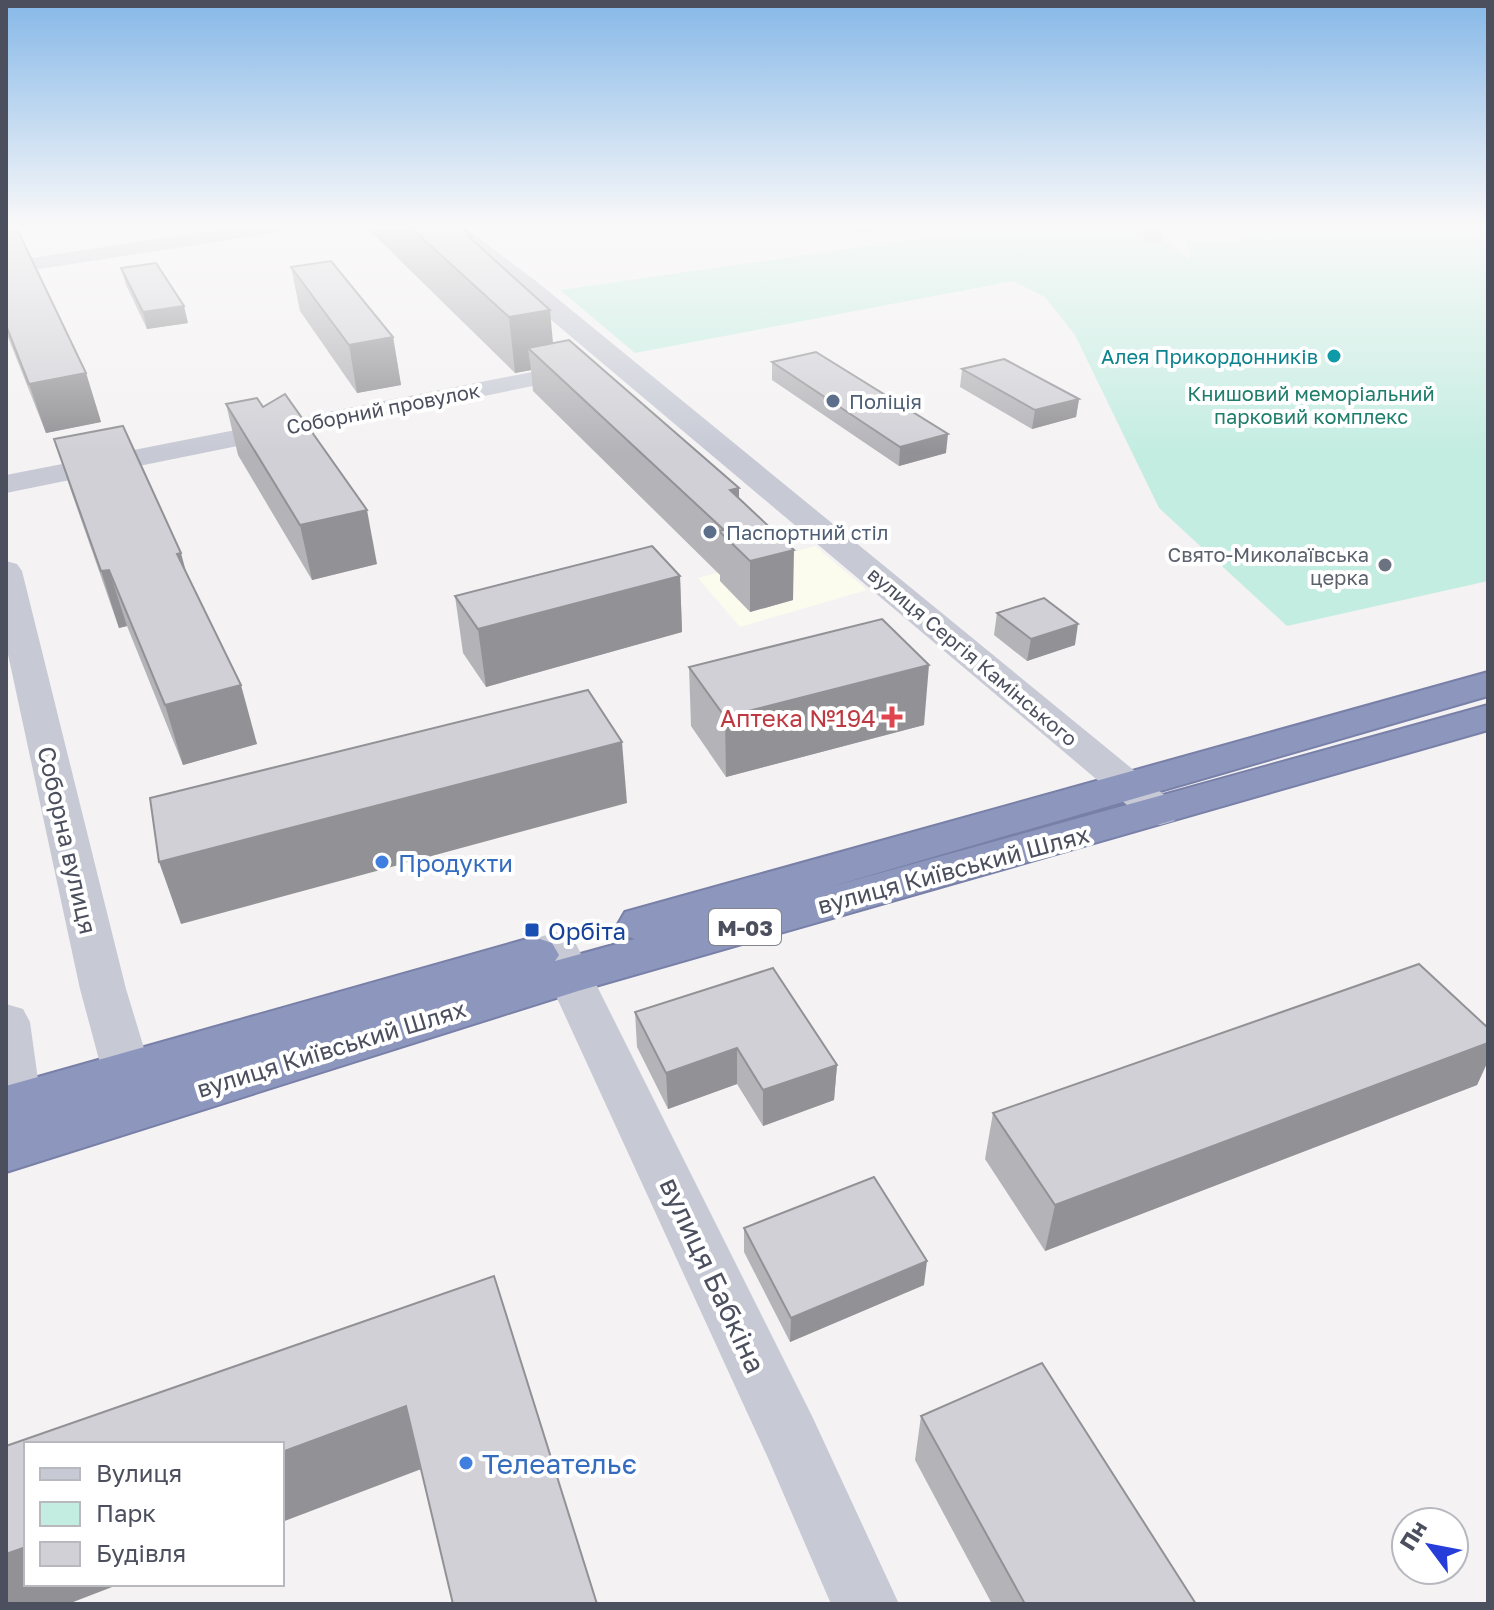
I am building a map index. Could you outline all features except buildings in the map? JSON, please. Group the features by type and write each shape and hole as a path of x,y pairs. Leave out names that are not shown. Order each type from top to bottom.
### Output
{"highway":[{"name":"вулиця Київський Шлях","path":"1144,798 1488,684"},
{"name":"вулиця Київський Шлях","path":"12,1126 563,962 1144,798 1488,717"}],"street":[{"name":"вулиця Сергія Камінського","path":"544,302 1144,798"},
{"name":"Соборний провулок","path":"6,484 619,363"},
{"name":"Соборна вулиця","path":"6,571 131,1090"},
{"name":"вулиця Бабкіна","path":"563,962 790,1437 865,1604"},
{"path":"6,1022 12,1126"}],"shaded area":[{"path":"815,546 867,590 740,627 698,578"}],"green space":[{"name":"Книшовий меморіальний парковий комплекс","path":"574,302 902,302 635,353"},
{"name":"Книшовий меморіальний парковий комплекс","path":"1049,302 1488,302 1488,581 1287,626 1159,508 1075,335"}],"place":[{"name":"Алея Прикордонників","path":"1334,356"},
{"name":"Поліція","path":"833,401"},
{"name":"Паспортний стіл","path":"710,532"},
{"name":"Свято-Миколаївська церка","path":"1385,565"},
{"name":"Аптека №194","path":"892,717"},
{"name":"Продукти","path":"382,862"},
{"name":"Орбіта","path":"532,930"},
{"name":"Телеательє","path":"466,1463"}]}
